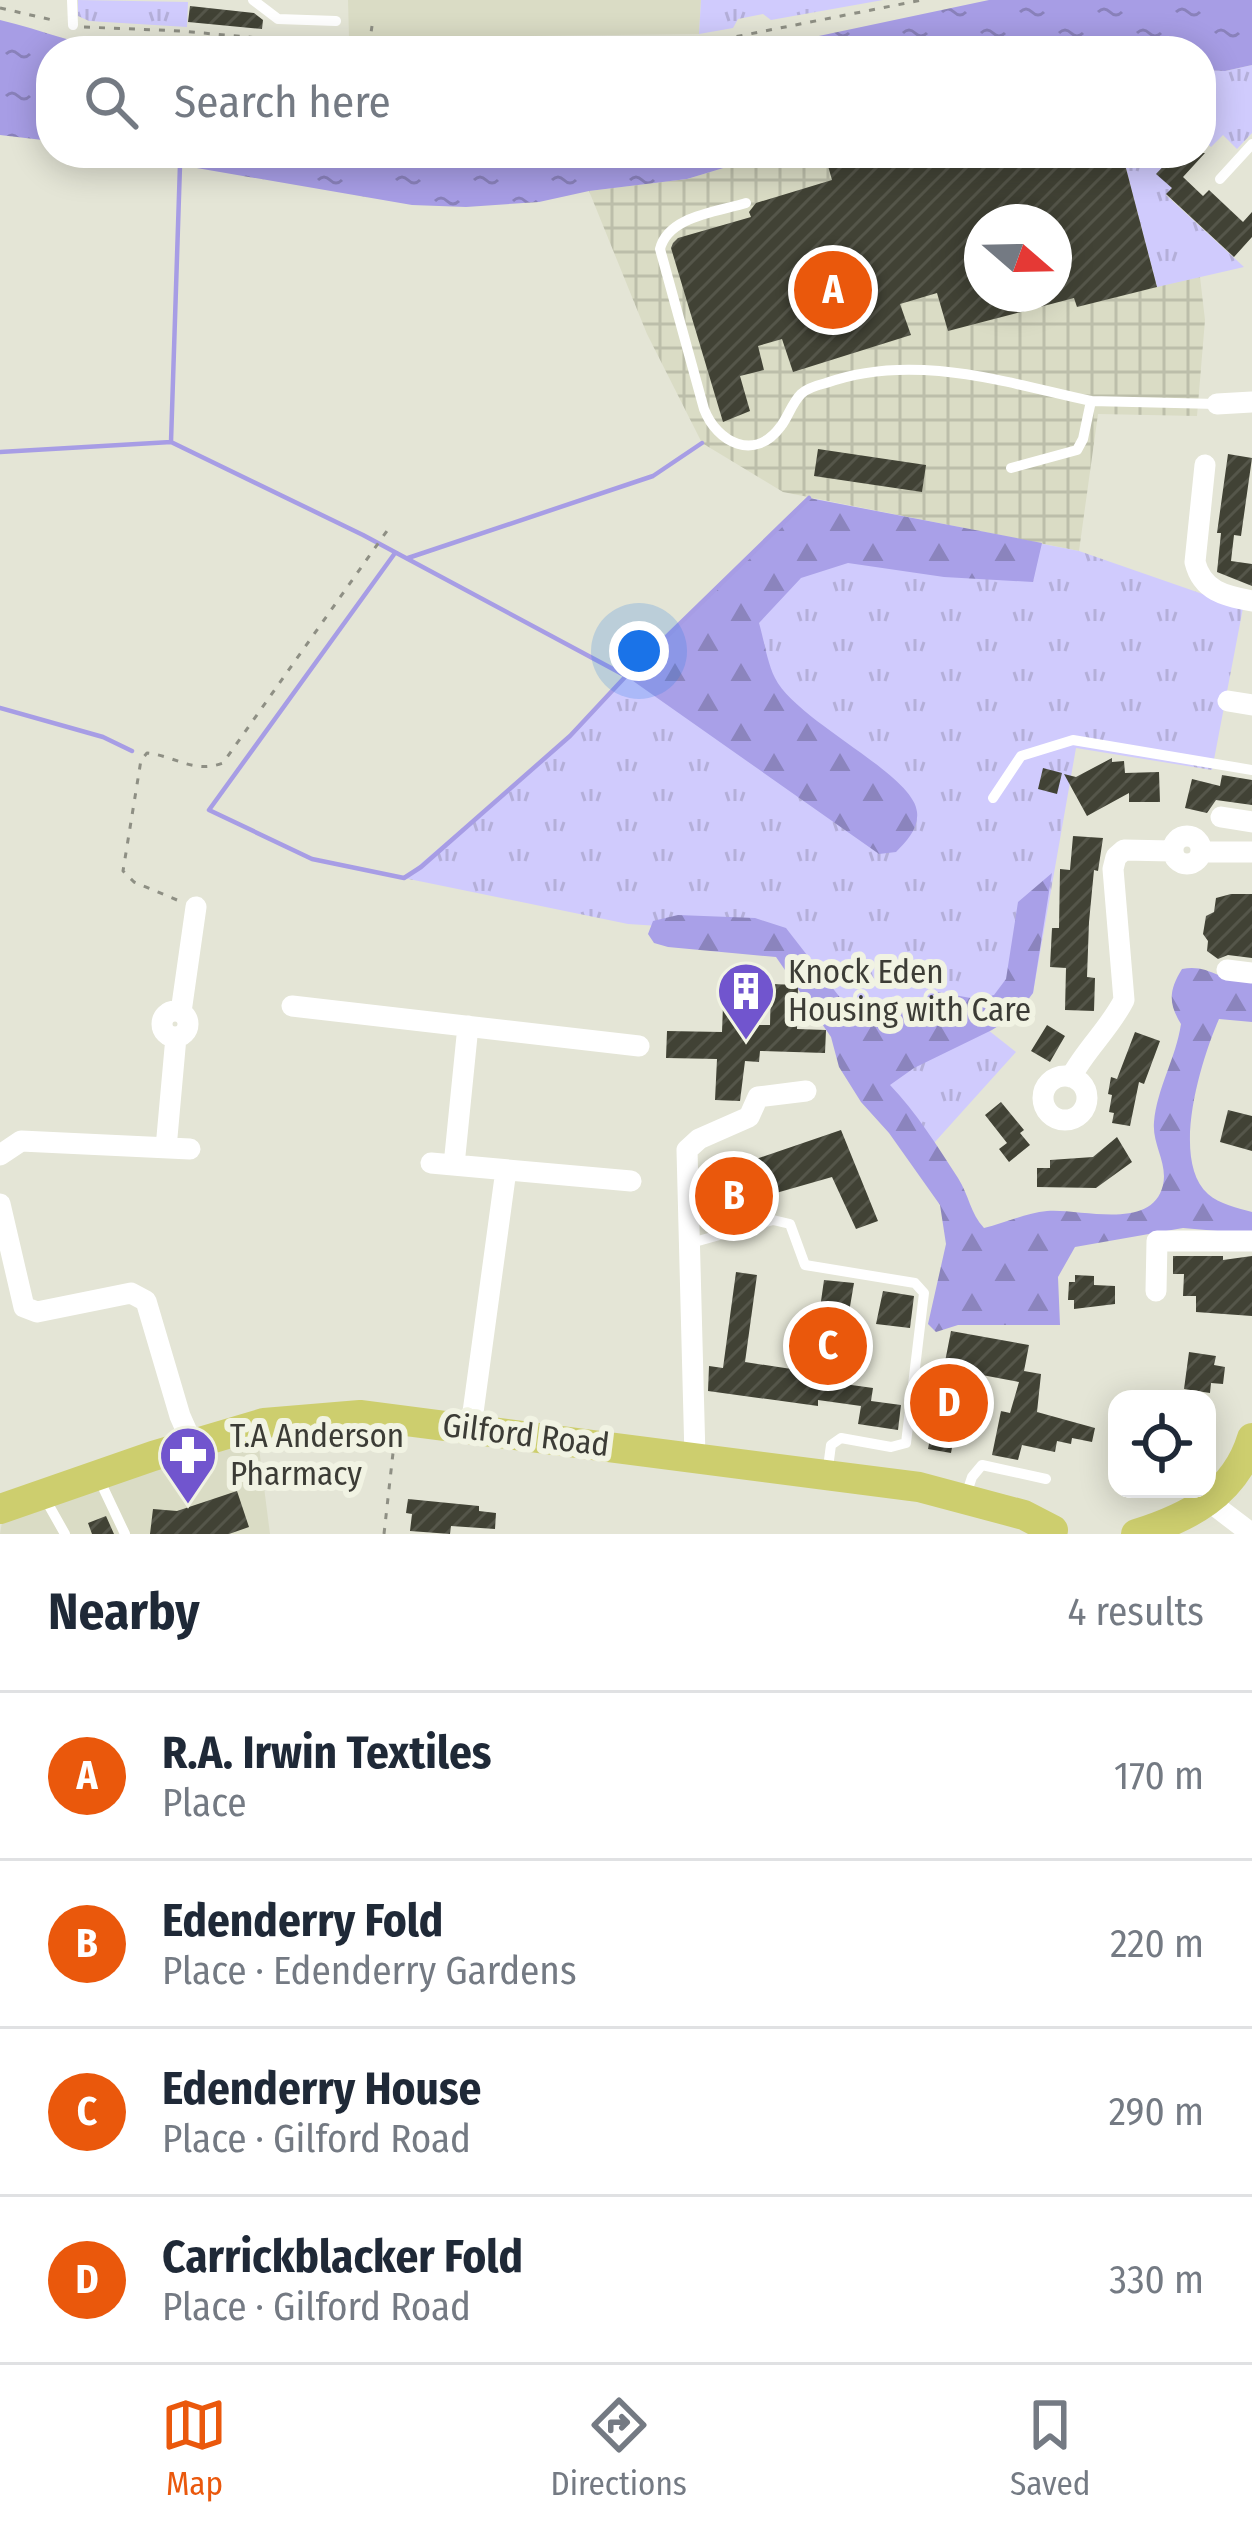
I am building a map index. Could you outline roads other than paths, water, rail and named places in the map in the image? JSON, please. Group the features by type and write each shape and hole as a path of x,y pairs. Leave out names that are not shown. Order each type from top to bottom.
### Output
{"main road":[{"name":"Gilford Road","path":"0,1509 264,1423 360,1415 827,1475 978,1502 1024,1514 1054,1533"},
{"path":"1136,1534 1180,1519 1210,1502 1226,1486 1252,1438"},
{"path":"978,1502 1013,1534"}],"street":[{"path":"1217,404 1252,402"},
{"path":"1205,465 1195,562 1198,575 1217,592 1252,601"},
{"path":"1228,700 1252,705"},
{"path":"1070,1077 1124,1000 1113,869 1116,857 1124,850 1172,851 1184,864 1193,863 1201,852 1243,851 1237,819"},
{"path":"166,1148 176,1037 165,1032 162,1023 168,1012 181,1012 196,907"},
{"path":"1227,970 1252,973"},
{"path":"292,1006 639,1046"},
{"path":"468,1026 442,1164 631,1181"},
{"path":"694,1457 686,1150 698,1139 749,1118 758,1097 806,1091"},
{"path":"0,1155 21,1142 190,1149"},
{"path":"471,1427 506,1170"},
{"path":"0,1204 24,1307 37,1312 130,1293 146,1301 192,1443"},
{"path":"1156,1292 1157,1241 1252,1241"},
{"path":"1210,1502 1252,1534"}],"lane":[{"path":"72,0 73,25"},
{"path":"253,0 278,20 336,21"},
{"path":"1220,179 1252,144"},
{"path":"746,203 675,225 660,249 704,409 710,425 730,443 754,446 769,439 801,393 829,381 914,366 1091,401 1217,404"},
{"path":"1011,468 1077,450 1091,401"},
{"path":"993,798 1021,756 1073,740 1252,770"},
{"path":"688,1244 782,1221 790,1224 805,1264 915,1283 924,1293 906,1443 891,1447 841,1438 831,1445 827,1475"},
{"path":"978,1502 972,1477 982,1465 1046,1479"},
{"path":"97,1476 125,1534"},
{"path":"42,1495 65,1534"}],"water":[{"path":"989,0 1252,0 1252,65 1225,71 1216,71 1216,36 819,36"},
{"path":"0,20 55,36 36,36 36,139 0,135"},
{"path":"197,168 723,168 687,179 539,202 412,205"}],"waterway":[{"path":"180,168 171,442 363,535 626,676"},
{"path":"0,452 171,442"},
{"path":"408,558 653,476 702,443"},
{"path":"395,553 209,810 312,859 404,878 570,736 809,498"},
{"path":"0,708 103,737 132,751"}],"place":[{"name":"R.A. Irwin Textiles","path":"833,290"},
{"name":"Knock Eden Housing with Care","path":"746,1042"},
{"name":"Edenderry Fold","path":"734,1196"},
{"name":"Edenderry House","path":"828,1346"},
{"name":"Carrickblacker Fold","path":"949,1403"},
{"name":"T.A Anderson Pharmacy","path":"188,1506"}]}
